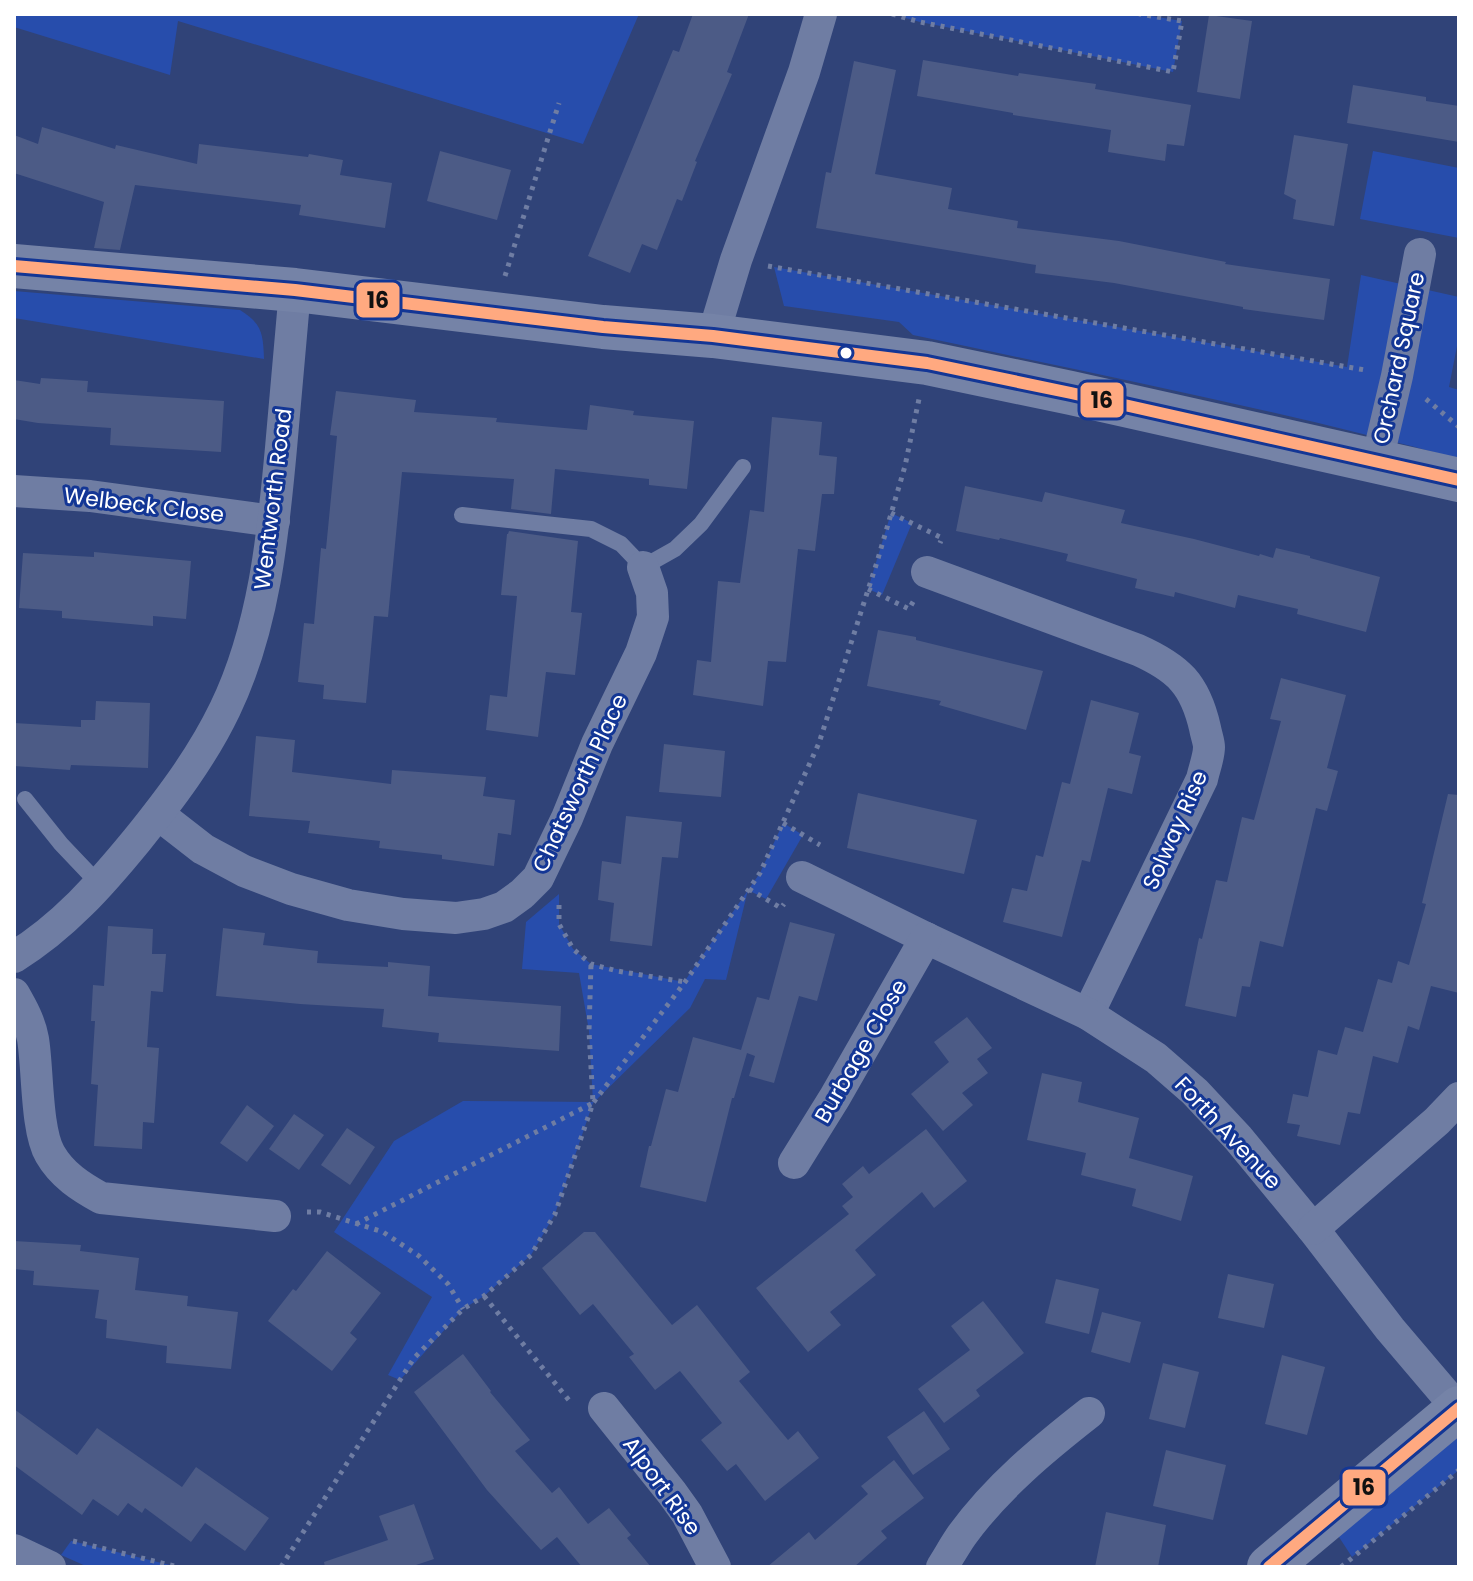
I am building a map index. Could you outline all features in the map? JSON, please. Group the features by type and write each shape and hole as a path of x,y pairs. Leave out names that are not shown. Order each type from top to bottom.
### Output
{"main road":[{"path":"14,266 295,290 927,363 1459,480"},
{"path":"1269,1567 1459,1409"}],"street":[{"path":"713,336 821,14"},
{"name":"Orchard Square","path":"1377,461 1420,254"},
{"name":"Wentworth Road","path":"14,957 69,916 99,884 158,814 197,760 226,708 246,655 262,594 274,521 295,290"},
{"name":"Welbeck Close","path":"14,491 90,496 274,521"},
{"name":"Chatsworth Place","path":"158,814 203,849 244,871 291,889 348,905 456,918 504,907 538,878 641,653 653,617 652,593 643,567"},
{"name":"Solway Rise","path":"927,572 1163,661 1180,675 1202,714 1209,747 1202,779 1088,1014"},
{"name":"Forth Avenue","path":"802,877 1088,1014 1156,1058 1195,1092 1238,1138 1390,1329 1459,1409"},
{"name":"Burbage Close","path":"794,1163 926,938"},
{"path":"14,994 33,1037 43,1133 49,1153 79,1186 101,1198 275,1216"},
{"path":"1313,1229 1437,1121 1459,1098"},
{"name":"Alport Rise","path":"604,1408 687,1514 715,1567"},
{"path":"942,1567 985,1506 1045,1447 1089,1413"},
{"path":"14,1550 50,1567"}],"lane":[{"path":"462,515 591,529 621,544 643,567 675,549 701,524 743,467"},
{"path":"25,799 99,884"}],"path":[{"path":"892,14 1173,72 1182,21 1139,14"},
{"path":"492,315 559,103"},
{"path":"736,260 1397,376 1459,427"},
{"path":"281,1567 414,1358 463,1309 484,1296 531,1255 555,1214 593,1103 685,982 760,873 819,743 905,466 927,363"},
{"path":"547,859 558,878 559,924 573,949 591,964 685,982"},
{"path":"591,964 589,1031 593,1103"},
{"path":"356,1224 593,1103"},
{"path":"275,1216 320,1212 383,1232 419,1256 448,1284 463,1309"},
{"path":"484,1296 572,1404 604,1408"},
{"path":"1341,1567 1459,1470"},
{"path":"71,1541 178,1567"}],"shaded area":[{"path":"14,14 639,14 583,144 178,21 170,75 14,27"},
{"path":"903,14 1139,14 1182,21 1173,72 920,22 902,17"},
{"path":"1373,151 1459,168 1459,238 1360,219"},
{"path":"774,267 1347,367 1361,275 1459,297 1459,336 1449,387 1459,390 1459,459 1119,378 913,335 899,322 784,306"},
{"path":"14,291 240,310 260,330 264,359 14,318"},
{"path":"891,513 912,523 882,595 868,589"},
{"path":"783,823 803,835 766,899 748,890 760,873"},
{"path":"748,890 726,980 705,979 690,1008 593,1103 555,1214 531,1255 484,1296 463,1309 400,1380 388,1375 432,1297 334,1232 394,1141 463,1101 593,1102 589,1031 579,973 522,969 526,922 559,894 559,924 573,949 591,964 684,982"},
{"path":"1459,1435 1459,1470 1352,1557 1337,1534"},
{"path":"71,1541 178,1567 88,1567 61,1555"}],"building":[{"path":"693,14 749,14 727,72 732,74 695,161 682,201 677,199 657,250 642,244 630,273 588,256 673,50 679,52"},
{"path":"1209,15 1252,21 1240,99 1197,92"},
{"path":"923,60 1018,76 1019,73 1096,84 1095,89 1191,105 1184,146 1167,144 1165,161 1108,152 1111,130 917,96"},
{"path":"854,61 896,70 875,174 952,188 948,209 1018,221 1017,228 1119,241 1225,264 1330,279 1324,320 1243,309 1114,283 1035,273 1036,265 816,228 826,172 831,173"},
{"path":"1353,85 1426,97 1426,101 1459,106 1459,142 1347,123"},
{"path":"42,127 115,149 116,145 197,164 199,144 343,160 340,175 392,183 385,228 299,215 301,205 135,185 120,250 94,248 104,202 14,173 14,135 38,144"},
{"path":"1294,135 1348,144 1334,226 1293,219 1296,200 1284,194"},
{"path":"440,151 511,170 497,220 427,201"},
{"path":"41,378 88,381 87,392 224,401 221,452 110,445 111,428 14,419 14,380 40,384"},
{"path":"336,391 416,400 414,412 497,418 496,422 587,430 590,405 634,411 633,415 694,421 687,489 649,485 649,479 555,469 551,514 511,509 514,479 402,472 388,617 374,616 366,703 323,699 324,685 298,682 304,623 314,624 321,548 326,549 337,436 330,435"},
{"path":"772,417 822,422 819,455 837,457 834,494 822,494 815,551 798,549 786,662 768,661 763,706 693,695 697,660 711,662 718,581 740,583 750,510 764,512"},
{"path":"965,486 1042,502 1045,492 1125,510 1121,523 1259,556 1273,558 1276,548 1380,577 1366,632 1297,614 1298,609 1238,595 1235,608 1175,592 1174,597 1135,588 1137,579 1066,561 1068,554 956,531"},
{"path":"509,531 578,541 571,612 582,613 575,675 546,672 538,737 486,730 490,695 507,697 517,596 501,595"},
{"path":"94,552 191,561 186,619 153,616 153,626 62,618 62,611 19,608 23,553 94,557"},
{"path":"878,630 1043,671 1026,730 939,705 941,701 867,686"},
{"path":"1281,678 1346,695 1327,768 1338,771 1327,811 1316,808 1283,947 1260,941 1250,987 1242,986 1236,1017 1185,1006 1199,938 1202,939 1216,880 1227,882 1242,817 1254,820 1281,721 1270,719"},
{"path":"1091,700 1139,713 1129,753 1141,756 1132,794 1108,788 1090,862 1082,860 1062,937 1003,922 1012,888 1027,891 1036,855 1043,857 1062,782 1070,784"},
{"path":"96,701 150,703 148,768 71,765 70,770 14,766 14,723 81,727 81,720 95,720"},
{"path":"256,736 295,740 292,772 391,784 392,770 486,777 483,796 515,800 511,835 498,833 494,866 442,859 442,855 379,848 380,841 308,833 310,821 249,816"},
{"path":"664,744 725,751 721,797 659,792"},
{"path":"858,793 977,820 964,874 847,848"},
{"path":"1448,794 1459,795 1459,993 1431,986 1419,1030 1408,1026 1398,1063 1373,1056 1360,1114 1348,1112 1340,1145 1297,1136 1300,1125 1287,1123 1293,1094 1308,1097 1318,1050 1337,1055 1345,1027 1363,1032 1378,979 1392,983 1398,961 1409,965 1426,904 1422,903"},
{"path":"626,816 682,822 678,858 662,857 652,946 610,941 614,903 598,900 602,861 621,864"},
{"path":"790,922 835,934 817,1001 799,996 774,1083 749,1076 755,1056 747,1053 732,1098 706,1202 640,1187 666,1089 678,1092 693,1037 741,1050 757,997 769,1000"},
{"path":"108,926 153,929 152,954 166,954 163,992 151,991 147,1047 159,1048 154,1123 143,1122 142,1149 94,1146 98,1085 91,1084 95,1021 91,1021 93,985 104,986"},
{"path":"223,928 265,933 263,945 318,951 317,963 388,967 388,962 430,966 428,996 561,1006 559,1051 438,1042 439,1033 382,1027 384,1009 216,996"},
{"path":"967,1017 992,1048 977,1059 988,1073 962,1093 973,1105 943,1131 911,1094 949,1062 934,1042"},
{"path":"1042,1073 1082,1082 1078,1102 1139,1118 1129,1158 1193,1176 1181,1221 1132,1206 1136,1189 1081,1175 1086,1153 1027,1140"},
{"path":"247,1105 274,1126 247,1162 220,1143"},
{"path":"294,1114 324,1135 299,1170 269,1149"},
{"path":"347,1128 375,1147 350,1185 321,1165"},
{"path":"926,1129 967,1181 934,1208 922,1192 855,1250 876,1275 830,1312 841,1325 808,1352 756,1288 849,1214 842,1206 853,1197 842,1184 863,1166 869,1174"},
{"path":"584,1232 595,1232 672,1325 697,1305 750,1372 739,1381 788,1440 798,1431 819,1458 765,1501 736,1464 727,1471 701,1440 722,1423 680,1371 655,1390 629,1357 634,1354 593,1304 580,1315 542,1268"},
{"path":"14,1241 81,1245 80,1251 139,1258 135,1290 188,1296 187,1306 238,1312 231,1369 166,1363 167,1346 106,1338 107,1320 95,1318 99,1290 33,1285 34,1271 14,1269"},
{"path":"327,1251 381,1293 350,1333 357,1339 332,1371 268,1321"},
{"path":"1228,1274 1274,1284 1264,1328 1218,1318"},
{"path":"1056,1279 1099,1289 1089,1334 1045,1323"},
{"path":"983,1301 1024,1353 976,1390 980,1396 944,1423 918,1389 970,1350 951,1326"},
{"path":"1102,1312 1141,1322 1130,1363 1091,1352"},
{"path":"463,1354 530,1440 515,1451 552,1493 559,1487 588,1524 609,1508 631,1535 627,1538 651,1567 582,1567 557,1537 541,1550 487,1490 414,1392"},
{"path":"1282,1355 1325,1367 1307,1435 1265,1424"},
{"path":"1163,1363 1199,1372 1185,1428 1149,1419"},
{"path":"14,1409 77,1455 97,1428 182,1487 196,1467 269,1518 245,1551 205,1523 191,1542 145,1508 142,1513 128,1503 118,1516 93,1499 82,1515 14,1465"},
{"path":"924,1411 950,1449 913,1475 887,1437"},
{"path":"1166,1450 1226,1465 1213,1520 1153,1506"},
{"path":"894,1460 924,1498 881,1531 887,1538 854,1567 767,1567 809,1532 815,1540 868,1494 861,1486"},
{"path":"414,1504 434,1559 410,1567 325,1567 324,1562 388,1540 379,1516"},
{"path":"1106,1512 1166,1525 1158,1567 1095,1567"}],"transit line":[{"name":"16","path":"14,266 295,290 927,363 1459,480"},
{"name":"16","path":"1269,1567 1459,1408"}]}
